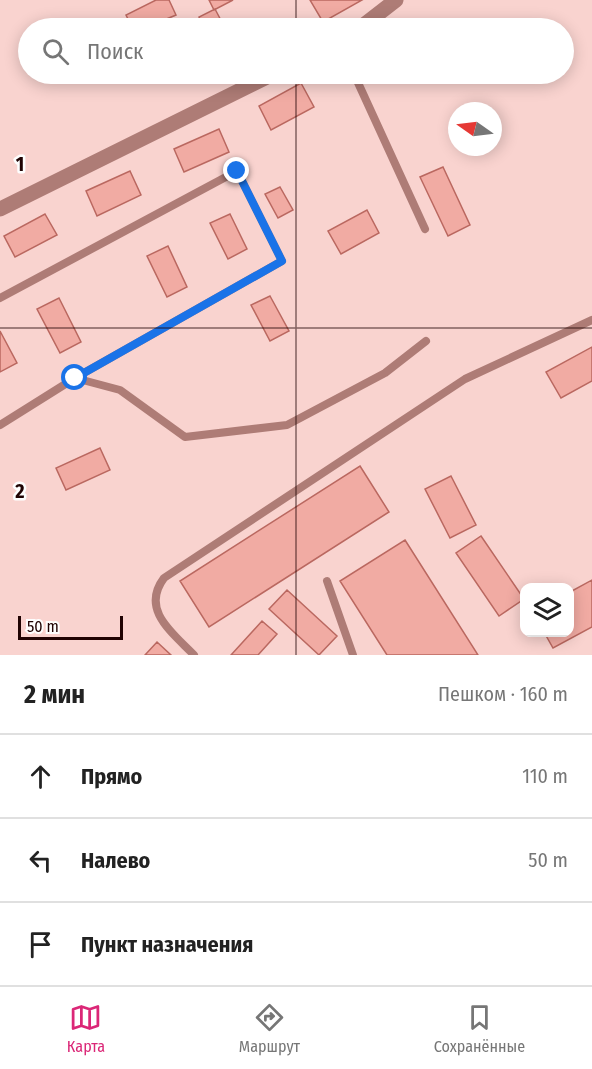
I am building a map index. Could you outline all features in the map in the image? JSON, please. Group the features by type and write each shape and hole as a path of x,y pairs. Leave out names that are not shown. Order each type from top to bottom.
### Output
{"street":[{"path":"373,18 396,0"},
{"path":"0,209 253,84"}],"lane":[{"path":"359,84 425,229"},
{"path":"0,298 237,171 282,261 75,378 0,425"},
{"path":"195,655 158,616 154,601 158,587 164,578 465,379 592,320"},
{"path":"75,378 120,390 185,437 286,425 385,373 426,342"},
{"path":"327,581 353,655"}],"building":[{"path":"156,0 169,0 176,15 169,18 128,18 126,15"},
{"path":"209,0 233,0 214,10"},
{"path":"310,0 362,0 330,18 321,18"},
{"path":"215,9 220,18 199,18"},
{"path":"302,84 314,107 271,130 259,106"},
{"path":"219,129 229,152 184,172 174,149"},
{"path":"443,167 470,225 448,236 420,177"},
{"path":"130,171 141,195 97,216 86,191"},
{"path":"280,187 293,210 278,218 265,194"},
{"path":"367,210 379,233 341,254 328,231"},
{"path":"45,214 57,235 15,257 4,236"},
{"path":"230,214 247,249 228,259 210,223"},
{"path":"168,246 187,287 167,297 147,256"},
{"path":"270,296 289,331 270,341 251,305"},
{"path":"59,298 81,342 60,353 37,309"},
{"path":"0,331 17,363 0,372"},
{"path":"592,347 592,381 561,398 546,372"},
{"path":"100,448 110,470 66,490 56,468"},
{"path":"360,466 389,512 209,627 180,581"},
{"path":"451,476 476,525 450,538 425,489"},
{"path":"481,536 520,593 520,602 499,616 456,553"},
{"path":"405,540 478,655 387,655 340,581"},
{"path":"592,580 592,627 574,637 574,590"},
{"path":"287,590 337,636 319,655 269,609"},
{"path":"262,621 277,634 258,655 231,655"},
{"path":"547,637 573,637 553,648"},
{"path":"157,642 171,655 145,655"}],"route":[{"path":"75,378 282,261 237,171"}]}
